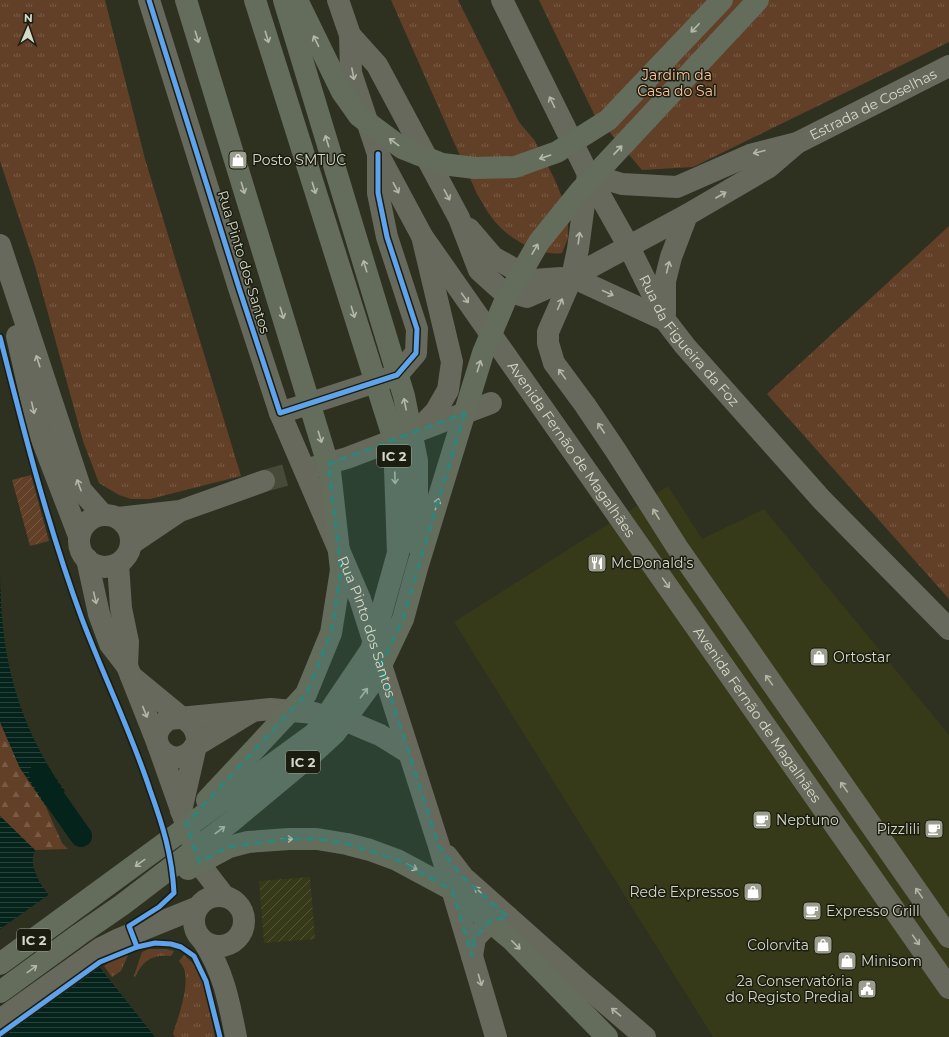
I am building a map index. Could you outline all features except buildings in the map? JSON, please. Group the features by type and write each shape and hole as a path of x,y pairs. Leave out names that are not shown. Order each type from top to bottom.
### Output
{"highway":[{"path":"171,839 306,694 331,633 341,570 330,471 186,0"},
{"name":"IC 2","path":"0,964 315,733 371,650 398,553 394,440 255,0"},
{"name":"IC 2","path":"0,992 122,905 232,821 310,756 335,733 374,680 403,619 417,568 417,461 404,396 284,0"},
{"path":"297,0 342,92 359,116 402,148 442,164 475,168 515,167 557,152 608,120 722,0"},
{"path":"417,568 483,353 505,301 539,242 581,190 758,0"},
{"path":"122,905 219,852 229,847 248,842 289,839 317,839 370,850 397,860 451,889 512,940 608,1037"}],"street":[{"name":"Rua Pinto dos Santos","path":"149,0 239,288 280,413 360,599 439,846 496,1037"},
{"name":"Avenida Fernão de Magalhães","path":"338,0 350,36 351,73 378,154 422,236 949,988"},
{"name":"Rua da Figueira da Foz","path":"502,0 588,174 629,247 665,320 685,346 822,500 949,629"},
{"path":"350,36 378,65 459,218 493,257 534,280 572,277 687,215 769,167 797,143"},
{"name":"Estrada de Coselhas","path":"797,143 949,66"},
{"path":"588,174 622,184 677,187 750,154 797,143"},
{"path":"280,413 397,375 416,353 416,329 387,237 378,193 378,154"},
{"name":"Avenida Fernão de Magalhães","path":"588,174 578,249 572,277 548,332 548,343 554,363 616,451 681,554 949,937"},
{"path":"572,277 665,320 665,281 671,257 687,215"},
{"path":"417,431 436,411 448,390 452,362 422,236"},
{"path":"0,245 81,490 110,517 124,523 129,529 131,544 127,556 118,564 105,567 98,566 86,559"},
{"path":"0,261 38,429 79,536"},
{"path":"315,467 347,458 491,403 448,390"},
{"path":"131,544 180,511 264,481"},
{"path":"180,511 95,517 82,528 79,536 79,545 86,559 99,614 110,644 129,671 182,718 271,709 314,714 348,722 380,735 409,753"},
{"path":"118,564 121,608 128,642 129,671 157,742 201,866 224,896"},
{"path":"181,811 195,746 197,735 195,729 188,720 175,717 162,723 156,735 157,742 162,752 172,757 183,757 195,746 253,711"},
{"path":"439,846 463,877 581,982 646,1037"},
{"path":"201,866 198,906 193,920 195,929 215,960 226,989 236,1037"},
{"path":"0,1020 94,953 113,942 198,906 207,898 215,895 232,899 239,905 243,913 244,922 242,931 237,939 226,989"},
{"path":"472,956 475,938 491,921 508,917"},
{"path":"133,934 149,931 164,931 201,939 212,945 221,946 230,944 237,939"}],"highlighted area":[{"path":"465,413 403,619 381,666 439,846 463,877 508,917 491,921 475,938 472,956 452,890 397,860 347,844 317,839 289,839 229,847 199,862 186,824 306,694 331,633 341,570 328,464"}],"shaded area":[{"path":"668,486 702,539 764,509 949,735 949,1037 713,1037 454,622"},
{"path":"310,877 315,939 264,943 259,881"}],"green space":[{"path":"0,0 105,0 145,159 241,476 150,499 131,499 119,495 99,483 83,441 35,266 0,161"},
{"path":"391,0 458,0 519,122 535,141 554,178 564,202 568,223 568,238 562,253 543,252 523,244 505,232 490,215 477,194"},
{"name":"Jardim da Casa do Sal","path":"539,0 949,0 949,42 693,167 642,170 594,114"},
{"path":"949,226 949,599 767,394"},
{"path":"31,475 49,541 30,546 12,480"},
{"path":"0,722 20,768 45,805 62,843 68,849 35,850 0,816"},
{"path":"149,949 166,949 174,951 171,956 159,956 149,959 141,966 135,977 134,976 142,952"},
{"path":"129,953 121,971 112,977 104,966 112,960"},
{"path":"184,955 194,964 203,980 215,1037 175,1037 173,1034 186,984 184,968 179,961"}],"water":[{"path":"0,579 6,649 16,693 23,714 41,754 65,791 45,805 20,768 0,722"},
{"path":"0,816 35,850 33,866 40,883 101,969 155,1037 0,1037 4,1032 0,1018","holes":["6,936 41,976 40,992 18,960"]}],"pier":[{"path":"51,893 102,966 3,1037 0,1037 0,1030 3,1031 3,1029 0,1021 0,929","holes":["10,941 24,956 49,992 42,991 20,959"]}],"waterway":[{"path":"40,774 55,799 81,836"}],"tunnel":[{"path":"264,481 315,467"}],"cycle path":[{"path":"149,0 239,288 280,413 397,375 416,353 417,329 387,237 378,193 378,154"},
{"path":"0,337 47,514 58,549 82,619 143,768 159,816 169,853 174,893 159,907 129,926 137,947"},
{"path":"0,1034 100,962 137,947 155,943 171,944 181,947 194,956 206,981 220,1037"}],"place":[{"name":"Posto SMTUC","path":"238,160"},
{"name":"McDonald's","path":"597,563"},
{"name":"Ortostar","path":"819,657"},
{"name":"Neptuno","path":"762,820"},
{"name":"Pizzlili","path":"934,829"},
{"name":"Rede Expressos","path":"753,892"},
{"name":"Expresso Grill","path":"812,911"},
{"name":"Colorvita","path":"823,945"},
{"name":"Minisom","path":"847,961"},
{"name":"2a Conservatória do Registo Predial","path":"867,989"}]}
